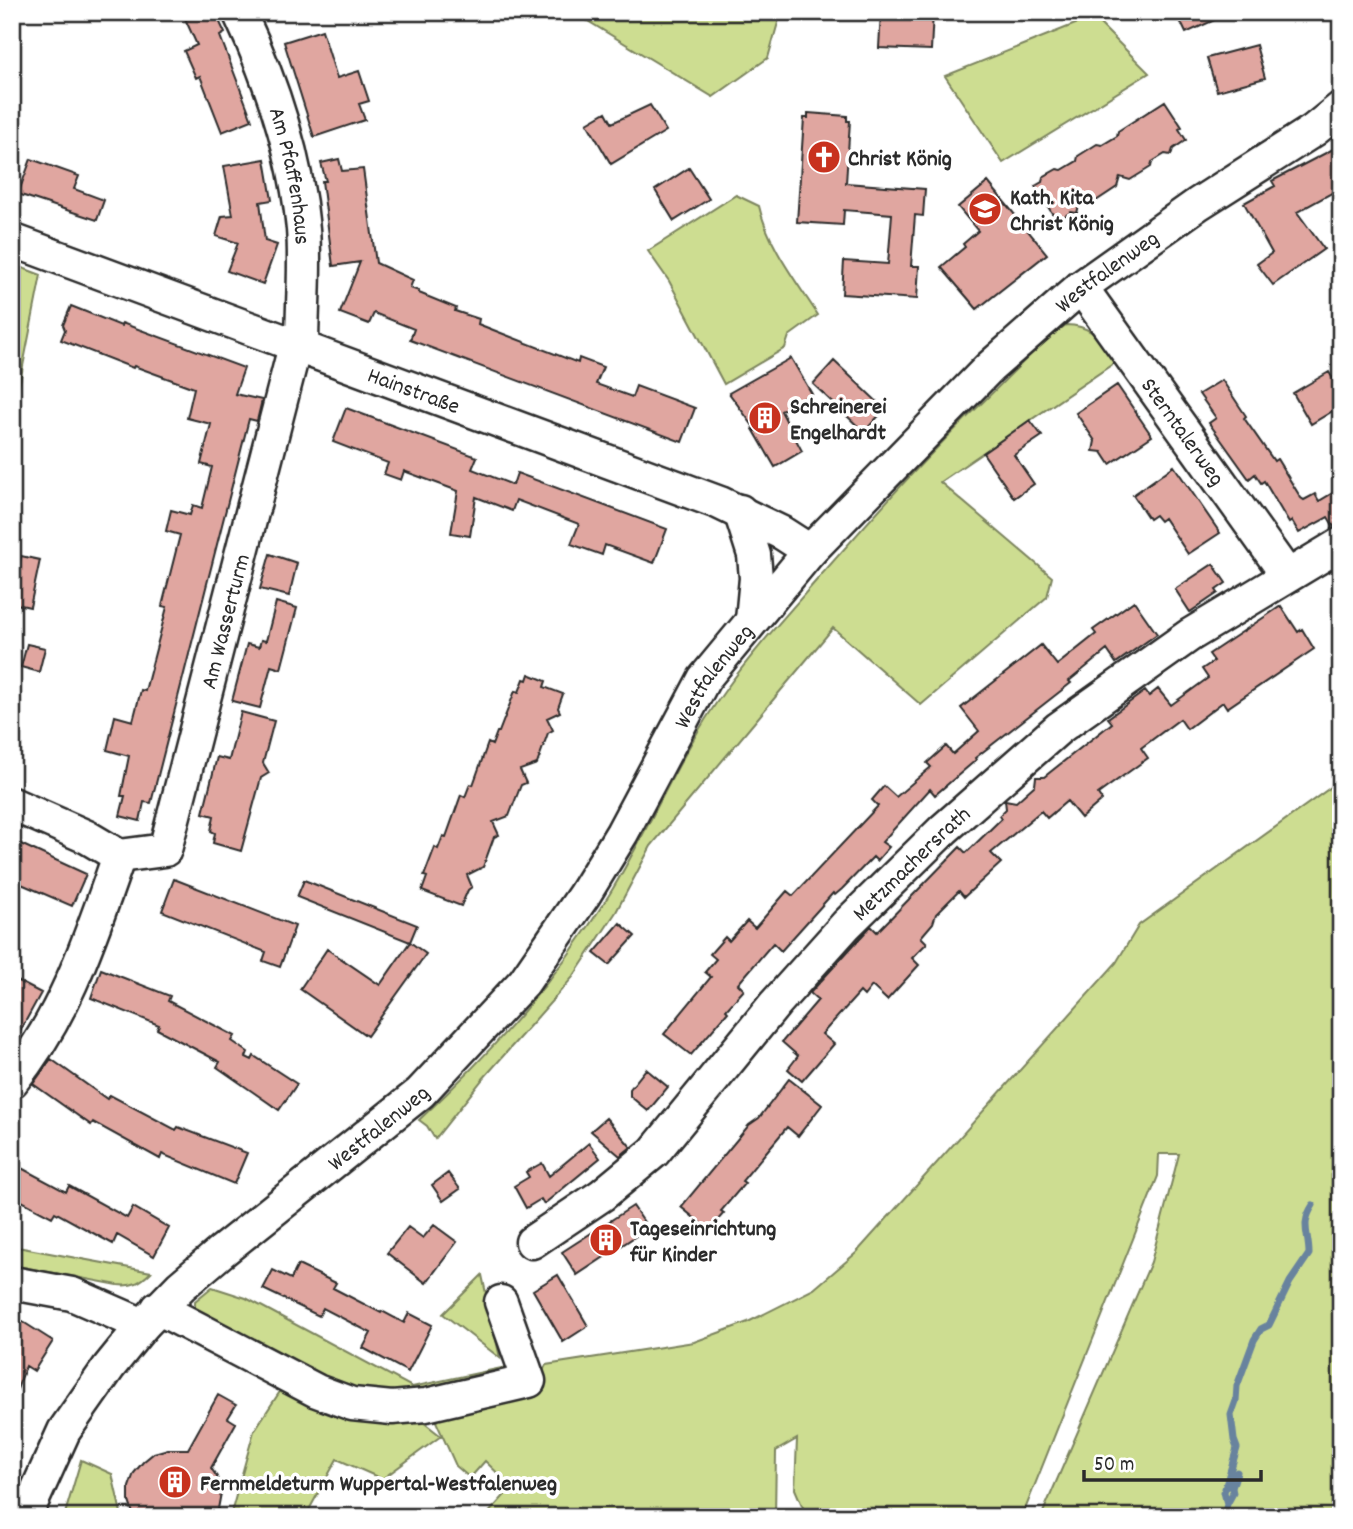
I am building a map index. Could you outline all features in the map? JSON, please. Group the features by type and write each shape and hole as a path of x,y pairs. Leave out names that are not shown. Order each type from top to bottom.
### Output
{"street":[{"name":"Am Pfaffenhaus","path":"239,12 263,69 290,147 303,230 299,347"},
{"name":"Westfalenweg","path":"25,1517 64,1432 109,1367 150,1317 220,1252 419,1093 524,982 622,834 704,679 810,551 989,368 1081,287 1198,204 1314,130 1341,108"},
{"name":"Hainstraße","path":"12,240 740,511 810,551"},
{"name":"Sterntalerweg","path":"1081,287 1287,575"},
{"name":"Am Wasserturm","path":"119,856 165,850 299,347"},
{"path":"740,511 754,555 757,578 752,620"},
{"name":"Metzmachersrath","path":"532,1242 603,1195 654,1152 775,1004 846,925 944,829 1059,728 1190,635 1341,544"},
{"path":"12,804 86,836 119,856 78,970 52,1024 12,1081"},
{"path":"12,1283 72,1294 150,1317 317,1391 352,1404 392,1408 426,1405 529,1381 501,1302"}],"green space":[{"path":"573,12 781,12 768,58 713,97"},
{"path":"1093,17 1149,73 1003,163 945,76"},
{"path":"736,195 759,206 776,249 818,315 789,336 785,348 724,384 669,281 648,251"},
{"path":"12,264 41,275 12,422"},
{"path":"1066,325 1090,331 1120,359 940,482 1052,577 1047,597 921,705 833,628 651,846 616,912 573,977 482,1080 435,1139 427,1126 419,1120 522,1014 567,957 609,895 692,741 735,677 922,463 1024,361"},
{"path":"1341,780 1341,1517 1041,1517 1151,1262 1179,1154 1159,1154 1158,1176 1022,1517 807,1517 795,1489 797,1439 776,1451 775,1517 485,1517 512,1487 485,1461 470,1478 456,1466 434,1417 533,1389 546,1365 694,1342 748,1322 814,1289 856,1253 1116,963 1139,925"},
{"path":"12,1246 151,1272 136,1283 118,1285 12,1265"},
{"path":"482,1275 500,1358 443,1314"},
{"path":"212,1287 246,1298 412,1387 511,1366 455,1385 417,1392 378,1393 350,1388 324,1378 195,1312 195,1301"},
{"path":"281,1390 355,1421 423,1422 441,1436 382,1479 337,1459 305,1517 230,1517 254,1431"},
{"path":"81,1460 112,1474 122,1517 64,1517"}],"building":[{"path":"182,12 215,12 225,33 220,36 252,120 222,132 200,76 196,78 184,51 197,45"},
{"path":"881,12 933,12 931,50 879,48"},
{"path":"1176,12 1232,12 1186,33"},
{"path":"322,30 337,78 359,71 369,101 359,104 365,120 314,137 284,42"},
{"path":"1256,45 1265,78 1217,91 1207,58"},
{"path":"1165,101 1182,127 1179,129 1186,140 1173,149 1171,155 1165,154 1130,180 1120,177 1117,187 1090,205 1080,202 1077,213 1071,212 1057,221 1035,186 1042,182 1043,177 1077,161 1078,156 1117,136 1118,131"},
{"path":"650,105 666,131 611,164 587,123 606,112 612,123"},
{"path":"808,113 847,116 847,121 850,121 846,183 925,189 923,216 915,215 911,266 919,266 917,299 842,294 844,261 888,264 892,214 844,210 843,225 797,222 804,118 808,118"},
{"path":"1341,145 1341,188 1297,212 1324,249 1273,285 1257,264 1272,253 1244,203 1275,186 1272,181"},
{"path":"31,159 79,176 74,189 104,200 97,220 18,194"},
{"path":"265,159 272,200 260,202 265,241 277,245 263,284 227,271 238,243 216,236 222,216 233,215 224,166"},
{"path":"339,159 342,171 363,169 376,263 413,280 410,288 419,293 456,308 455,311 479,319 478,324 578,363 579,358 603,367 596,384 632,397 636,386 695,408 682,442 410,340 414,329 374,313 369,324 340,313 360,262 333,266 322,181 326,181 321,163"},
{"path":"689,168 709,199 674,221 655,190"},
{"path":"988,182 1047,254 977,309 941,267 965,247 963,244 978,231 958,207"},
{"path":"71,306 244,368 235,394 262,400 257,421 249,419 151,803 144,802 140,821 120,816 129,756 107,750 115,716 133,721 141,690 145,691 167,607 162,606 180,535 166,531 171,510 190,515 193,505 202,508 212,467 201,464 211,424 187,418 194,388 61,340 65,330 63,325"},
{"name":"Schreinerei Engelhardt","path":"791,358 812,394 781,411 802,451 775,467 753,429 756,430 729,393"},
{"path":"834,361 885,409 864,432 813,384"},
{"path":"1329,372 1341,392 1341,406 1311,424 1293,393"},
{"path":"1222,380 1246,416 1244,418 1274,461 1277,459 1301,498 1304,500 1315,494 1319,501 1341,488 1341,526 1334,527 1328,517 1299,533 1292,521 1289,523 1264,481 1261,483 1255,474 1249,479 1209,423 1216,418 1199,394"},
{"path":"1117,385 1152,436 1110,464 1102,452 1093,451 1095,441 1076,413"},
{"path":"346,408 477,457 472,469 513,485 517,473 667,529 654,563 605,545 602,555 571,544 579,524 516,500 512,511 476,497 470,536 451,533 458,491 404,471 401,480 384,474 388,463 333,442"},
{"path":"1030,420 1042,436 1014,455 1034,484 1014,498 983,453"},
{"path":"1174,466 1220,533 1188,554 1164,518 1160,521 1155,515 1149,519 1133,495"},
{"path":"270,554 297,563 289,596 260,589"},
{"path":"21,556 40,560 30,607 12,603"},
{"path":"1213,564 1226,583 1216,590 1218,593 1190,612 1175,589"},
{"path":"1134,601 1157,634 1116,663 1107,650 1069,681 1071,683 975,758 976,760 935,795 930,789 882,842 889,847 877,861 873,857 842,889 835,895 833,893 781,951 773,943 738,984 744,990 726,1010 728,1012 691,1055 664,1034 711,977 705,972 716,959 710,954 725,937 729,941 747,921 755,928 787,891 793,896 878,806 872,800 884,786 896,797 931,767 927,763 946,746 953,754 979,731 961,708 1041,645 1057,665 1096,634 1093,630"},
{"path":"276,602 297,608 281,669 271,666 260,708 232,701 247,644 259,647 261,640 266,641"},
{"path":"1281,606 1298,632 1302,629 1314,649 1227,708 1223,702 1187,729 1180,719 1141,748 1148,758 1098,794 1102,800 1081,818 1067,801 1047,818 1041,811 991,853 1001,863 964,897 959,891 936,914 933,923 921,937 927,943 912,958 919,965 887,1000 872,986 864,996 860,992 822,1034 834,1044 802,1081 788,1069 798,1056 782,1042 818,1000 810,993 871,926 877,932 960,847 966,853 1001,819 999,816 1006,809 1005,800 1016,802 1035,785 1036,777 1044,777 1112,723 1108,718 1145,691 1149,696 1158,689 1171,705 1208,678 1202,669 1214,661 1209,654"},
{"path":"27,644 45,648 39,672 21,667"},
{"path":"529,674 546,681 544,687 563,694 558,708 560,712 547,718 553,730 548,733 537,764 520,770 526,783 521,785 509,816 493,822 499,835 494,837 483,867 467,875 472,887 461,906 422,891 427,877 424,876 435,847 438,849 443,836 446,837 461,795 465,797 470,784 473,785 488,743 492,745 515,691 519,692"},
{"path":"241,712 274,721 263,763 269,773 261,778 241,851 213,843 215,833 211,831 214,816 203,813 217,757 229,760"},
{"path":"12,840 86,874 72,906 12,880"},
{"path":"174,879 295,926 280,967 263,961 266,952 162,911"},
{"path":"304,880 417,925 410,942 297,897"},
{"path":"620,923 635,936 609,965 594,953"},
{"path":"410,942 426,954 367,1036 300,989 327,949 380,985"},
{"path":"101,969 170,996 168,1001 235,1036 232,1041 248,1052 246,1057 252,1060 254,1056 297,1084 279,1110 217,1067 220,1062 157,1029 159,1025 91,998"},
{"path":"12,978 41,993 12,1046"},
{"path":"51,1059 107,1099 110,1095 176,1130 178,1127 247,1153 234,1184 162,1154 160,1159 93,1122 91,1125 33,1084"},
{"path":"646,1069 668,1087 648,1111 630,1096 630,1089"},
{"path":"789,1079 822,1105 798,1136 787,1127 742,1181 745,1183 709,1230 681,1207 749,1125 759,1118"},
{"path":"606,1118 631,1147 620,1156 591,1131"},
{"path":"589,1143 600,1158 544,1204 541,1199 526,1208 514,1186 529,1177 526,1172 542,1163 549,1176"},
{"path":"12,1163 66,1192 69,1186 127,1218 133,1207 169,1228 154,1256 117,1235 113,1244 55,1212 52,1217 12,1196"},
{"path":"448,1173 460,1189 443,1201 432,1185"},
{"name":"Tageseinrichtung für Kinder","path":"633,1206 648,1228 577,1275 562,1252"},
{"path":"434,1225 457,1242 426,1283 387,1253 408,1227 423,1238"},
{"path":"298,1265 336,1283 333,1288 381,1313 382,1311 404,1323 409,1313 432,1325 408,1372 363,1348 371,1333 323,1308 319,1316 263,1289 273,1270 291,1279"},
{"path":"558,1275 588,1326 563,1342 533,1290"},
{"path":"20,1320 53,1341 34,1371 26,1366 12,1397 12,1333"},
{"name":"Fernmeldeturm Wuppertal-Westfalenweg","path":"218,1395 236,1405 228,1418 236,1423 211,1468 217,1477 221,1493 214,1517 134,1517 129,1501 129,1487 134,1473 154,1453 168,1449 188,1449"}],"waterway":[{"path":"1224,1517 1227,1504 1224,1492 1237,1448 1231,1415 1237,1386 1254,1340 1261,1329 1269,1325 1290,1282 1309,1254 1306,1224 1313,1205"},
{"path":"1227,1504 1233,1493 1237,1472"}],"place":[{"name":"Christ König","path":"824,157"},
{"name":"Kath. Kita Christ König","path":"985,209"},
{"name":"Schreinerei Engelhardt","path":"765,418"},
{"name":"Tageseinrichtung für Kinder","path":"606,1240"},
{"name":"Fernmeldeturm Wuppertal-Westfalenweg","path":"175,1482"}]}
